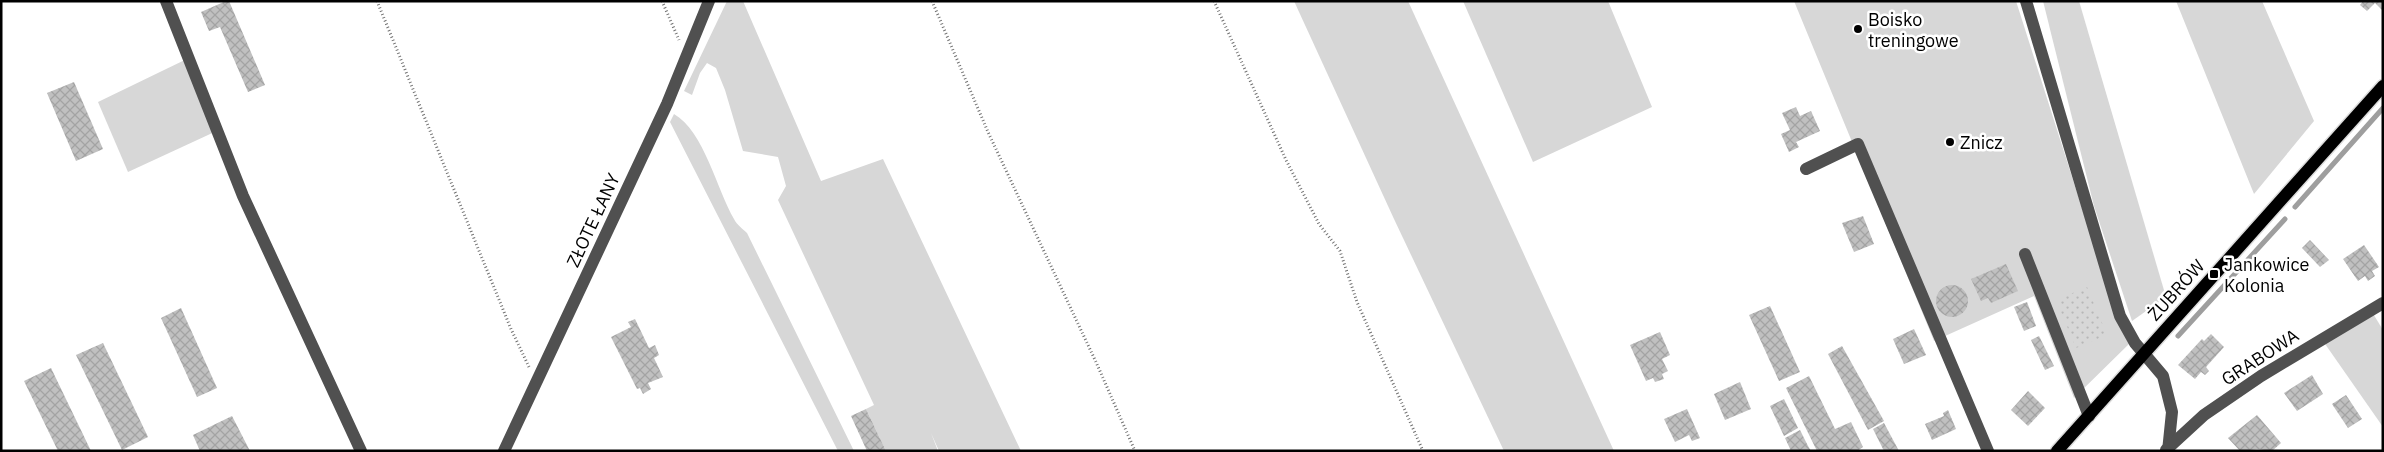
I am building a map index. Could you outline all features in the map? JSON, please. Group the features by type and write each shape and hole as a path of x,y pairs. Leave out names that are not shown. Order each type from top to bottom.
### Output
{"main road":[{"name":"ŻUBRÓW","path":"2057,451 2383,86"}],"street":[{"path":"166,1 243,196 361,451"},
{"name":"ZŁOTE ŁANY","path":"504,451 662,113 709,1"},
{"path":"2026,1 2120,316 2143,353 2163,376 2170,396 2172,412 2167,450"},
{"path":"1806,169 1858,144 1988,451"},
{"path":"2025,254 2089,416"},
{"name":"GRABOWA","path":"2167,450 2204,415 2261,376 2383,303"}],"path":[{"path":"377,1 511,329 528,365 538,376"},
{"path":"662,1 676,36 688,52"},
{"path":"932,1 988,132 1096,362 1135,451"},
{"path":"1214,1 1286,160 1319,224 1340,251 1357,302 1423,451"}],"shaded area":[{"path":"727,1 743,1 821,181 883,159 1021,451 939,451 931,433 938,451 886,451 866,409 874,405 778,200 786,186 778,157 743,151 725,90 716,68 707,63 700,73 692,95 684,91"},
{"path":"1294,1 1408,1 1614,451 1504,451 1394,219"},
{"path":"1463,1 1608,1 1652,107 1533,162"},
{"path":"1794,1 2016,1 2117,318 2131,342 2074,398 2034,296 1934,341"},
{"path":"2043,1 2079,1 2166,297 2132,321 2094,206"},
{"path":"2176,1 2262,1 2314,121 2254,194"},
{"path":"193,56 221,129 128,172 98,102"},
{"path":"674,114 684,122 702,147 735,221 747,233 854,451 838,451 670,122"},
{"path":"2087,287 2107,335 2076,348 2056,300"},
{"path":"2372,312 2383,330 2383,427 2323,341"}],"building":[{"path":"229,1 265,85 248,92 220,27 209,31 201,12"},
{"path":"2363,1 2383,1 2383,11 2375,3 2367,11 2360,5"},
{"path":"74,82 103,149 76,161 47,93"},
{"path":"1796,107 1800,116 1811,111 1820,131 1796,142 1799,147 1789,152 1781,134 1790,130 1782,113"},
{"path":"1863,216 1874,244 1854,252 1842,223"},
{"path":"2310,240 2329,260 2320,267 2302,248"},
{"path":"2364,245 2379,267 2372,271 2375,276 2368,281 2365,276 2358,281 2343,259"},
{"path":"2006,264 2018,291 1991,303 1988,298 1981,301 1971,279"},
{"path":"1952,285 1958,286 1963,290 1967,295 1967,307 1963,312 1958,316 1952,317 1946,316 1941,312 1937,307 1936,301 1937,295 1941,290 1946,286"},
{"path":"2027,302 2036,326 2024,331 2014,307"},
{"path":"1770,306 1800,372 1779,381 1749,315"},
{"path":"181,308 217,388 197,397 161,318"},
{"path":"635,319 649,348 655,345 659,355 654,358 663,377 648,383 651,389 643,394 640,388 637,389 611,337 631,327 628,322"},
{"path":"1914,329 1926,355 1904,364 1893,339"},
{"path":"1660,332 1670,355 1662,359 1668,371 1662,374 1664,379 1655,382 1653,378 1646,381 1630,345"},
{"path":"2211,334 2224,347 2206,367 2209,371 2205,375 2201,372 2195,379 2178,365 2202,339 2204,341"},
{"path":"2039,336 2054,366 2045,370 2031,340"},
{"path":"103,343 148,437 122,450 76,355"},
{"path":"1842,346 1884,421 1868,430 1828,354"},
{"path":"51,368 91,451 58,451 24,381"},
{"path":"2312,375 2323,394 2297,411 2284,393"},
{"path":"1809,376 1835,429 1851,422 1863,447 1857,451 1817,451 1786,388"},
{"path":"1740,382 1751,409 1725,420 1714,394"},
{"path":"2028,391 2045,408 2028,426 2011,410"},
{"path":"2346,395 2362,419 2348,428 2332,404"},
{"path":"1784,399 1798,428 1784,436 1770,406"},
{"path":"866,409 886,451 867,451 851,416"},
{"path":"1687,409 1700,438 1692,441 1689,435 1675,442 1664,419"},
{"path":"1948,410 1956,429 1932,440 1925,424 1944,416 1943,413"},
{"path":"2257,415 2281,443 2272,451 2257,449 2240,451 2228,438"},
{"path":"232,416 250,451 200,451 193,435"},
{"path":"1884,423 1899,451 1884,451 1873,429"},
{"path":"1800,430 1811,451 1791,451 1785,438"}],"waterway":[{"path":"2295,207 2383,108"},
{"path":"2178,336 2285,219"}],"place":[{"name":"Boisko treningowe","path":"1858,29"},
{"name":"Znicz","path":"1950,142"},
{"name":"Jankowice Kolonia","path":"2214,274"}]}
